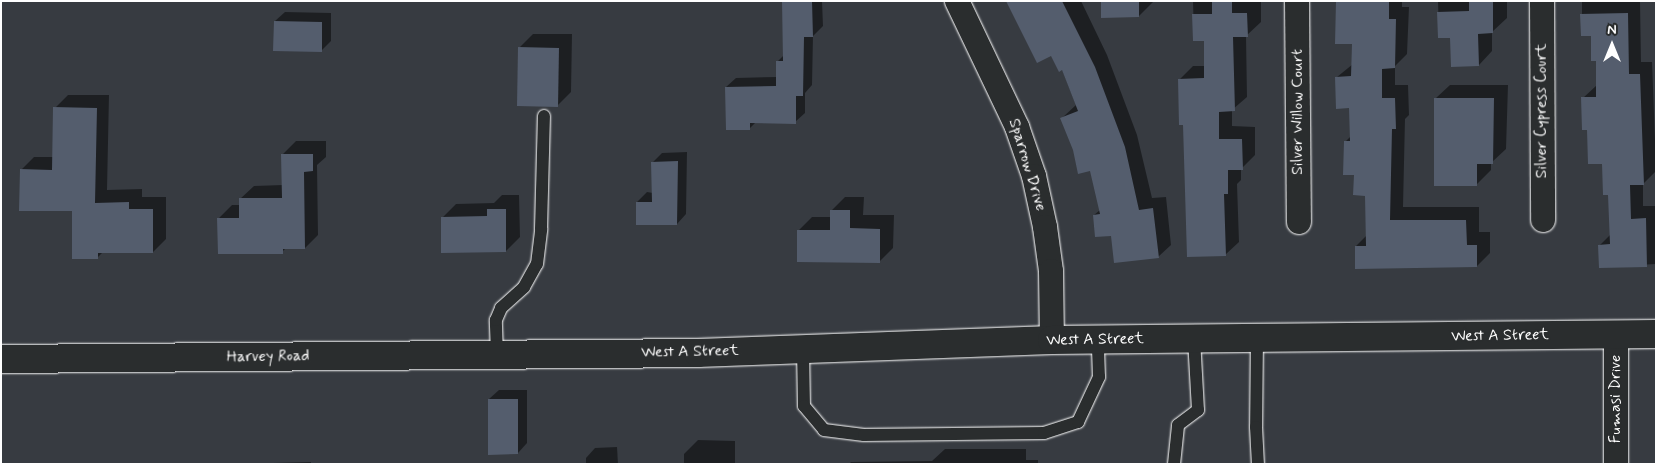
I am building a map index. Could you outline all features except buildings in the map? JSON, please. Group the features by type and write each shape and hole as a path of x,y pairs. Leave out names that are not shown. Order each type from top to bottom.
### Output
{"street":[{"name":"Sparrow Drive","path":"957,1 1017,127 1034,176 1050,262 1052,340"},
{"name":"Silver Willow Court","path":"1297,1 1299,222"},
{"name":"Silver Cypress Court","path":"1542,1 1543,220"},
{"name":"West A Street","path":"534,354 803,349 1052,340 1656,334"},
{"name":"Fumasi Drive","path":"1616,335 1616,464"},
{"name":"Harvey Road","path":"1,359 534,354"}],"lane":[{"path":"497,355 496,320 501,308 524,287 537,264 541,229 544,116"},
{"path":"1257,338 1256,427 1258,464"},
{"path":"1174,464 1178,425 1198,410 1194,339"},
{"path":"803,349 804,406 824,430 864,434 1044,434 1078,422 1099,377 1098,340"}]}
